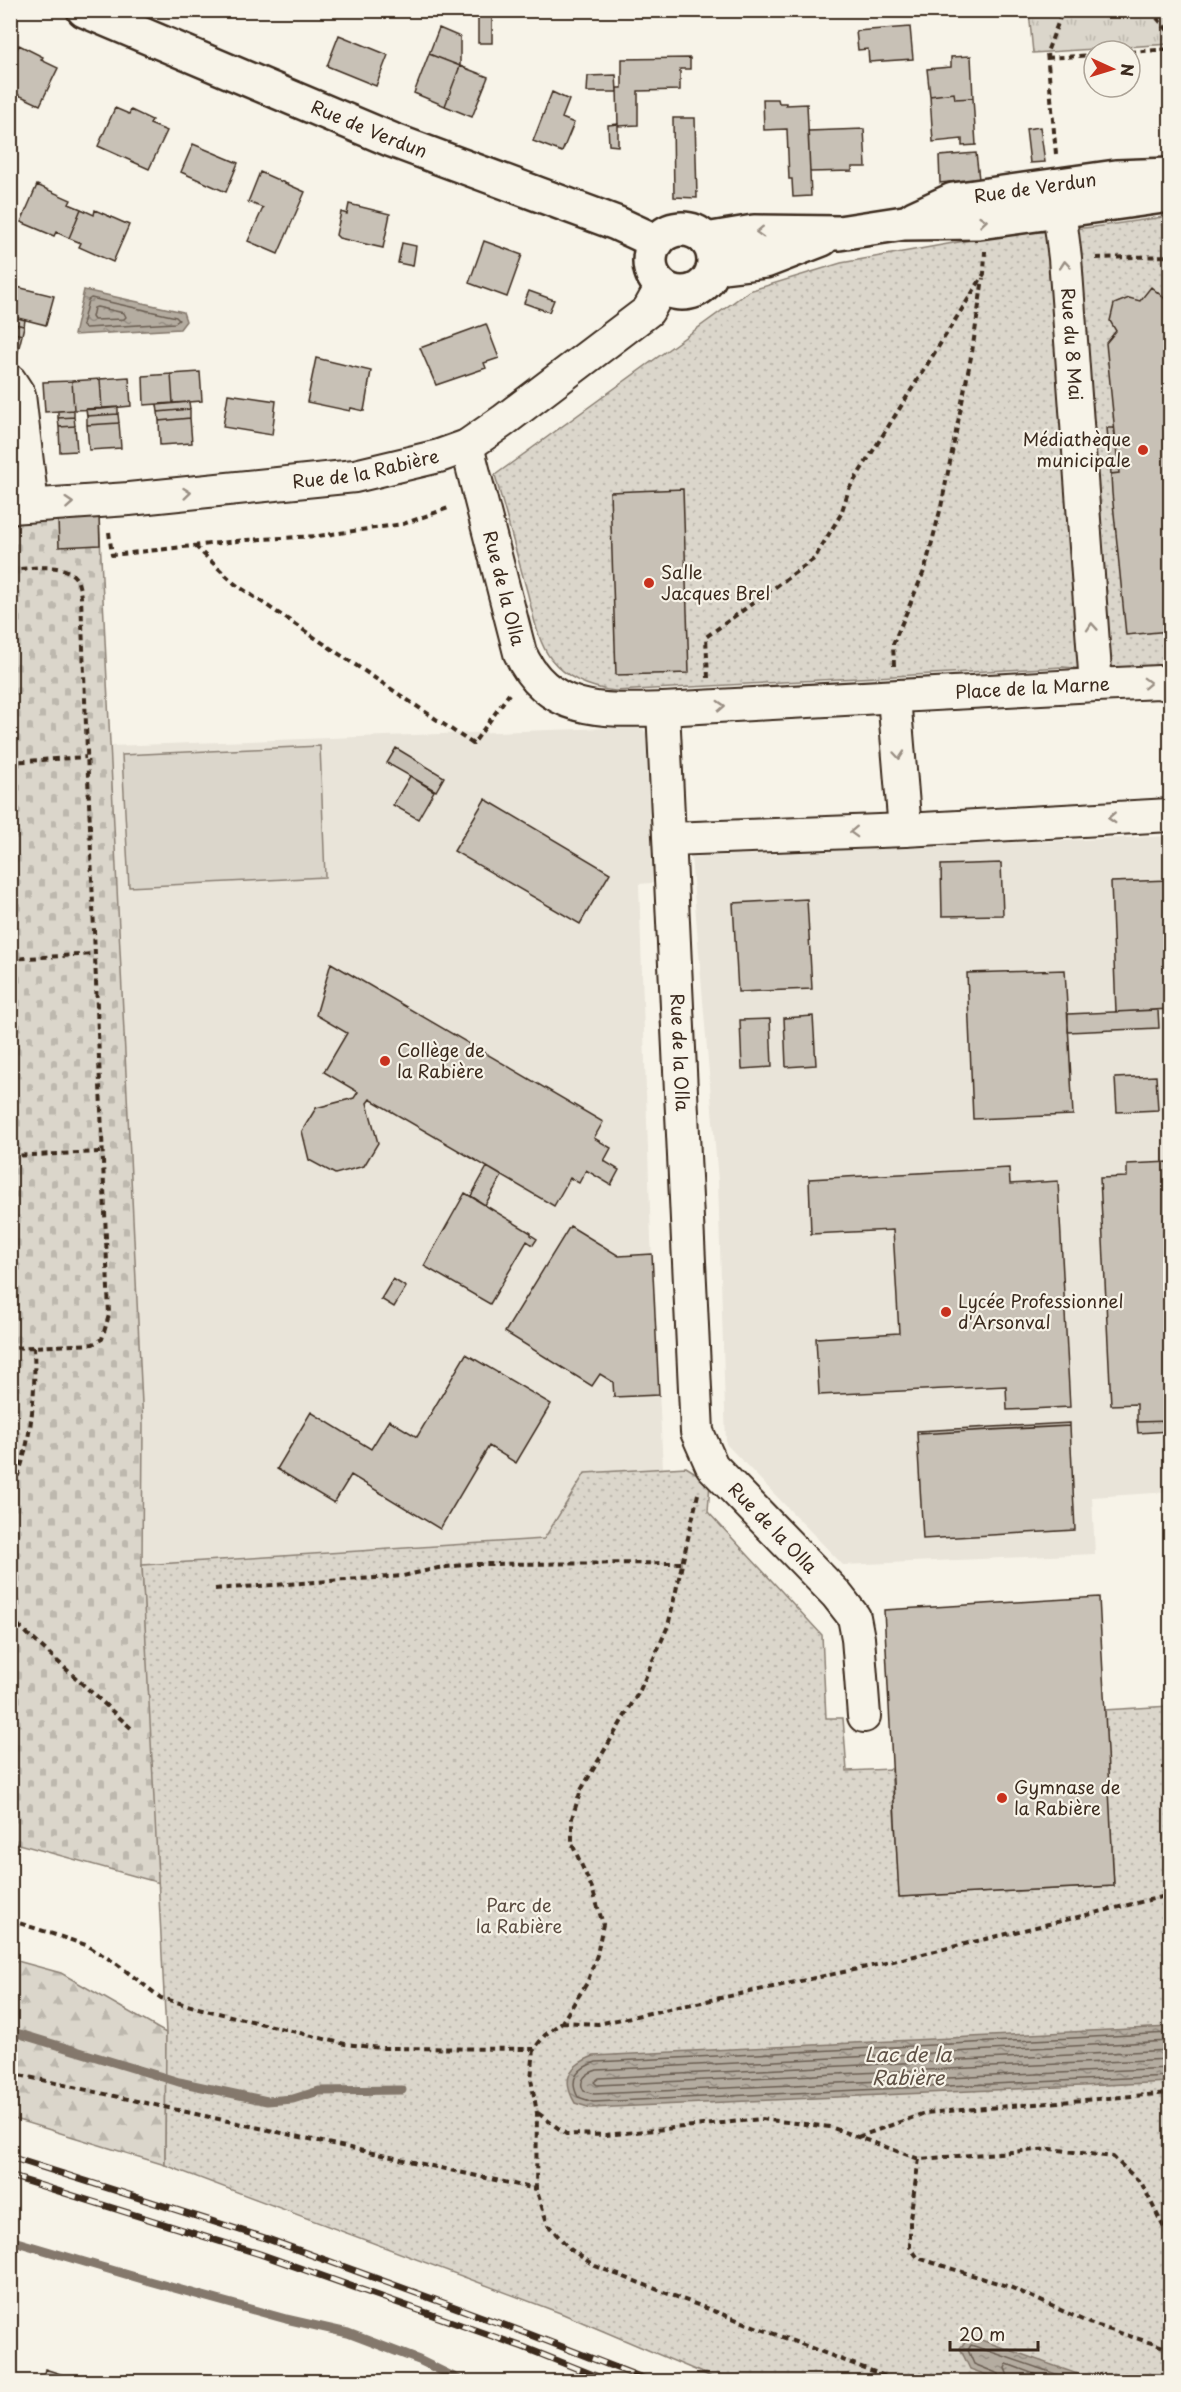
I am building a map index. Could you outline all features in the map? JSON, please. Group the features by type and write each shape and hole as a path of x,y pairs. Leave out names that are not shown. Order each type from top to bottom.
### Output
{"main road":[{"name":"Rue de Verdun","path":"84,10 392,140 616,223 657,242"},
{"name":"Rue de Verdun","path":"904,223 952,200 1116,177 1170,175"},
{"name":"Rue de Verdun","path":"710,253 765,261 839,233 904,223 979,222 1057,185 1170,195"},
{"path":"681,229 699,234 710,253 706,284 698,290 680,293 662,286 655,279 650,260 657,242 672,231 681,229"}],"street":[{"name":"Rue du 8 Mai","path":"1057,185 1065,258 1096,685"},
{"name":"Rue de la Rabière","path":"21,506 129,499 355,476 439,456 467,446 648,311 662,286"},
{"path":"10,381 19,395 21,506"},
{"name":"Rue de la Olla","path":"467,446 520,653 527,668 555,694 579,706 607,711 663,709 697,1432 712,1466 836,1594 854,1617 858,1638 864,1716"},
{"name":"Place de la Marne","path":"663,709 1096,685 1160,682 1170,685"},
{"path":"894,697 905,830"},
{"path":"670,839 905,830 1170,815"}],"path":[{"path":"1057,185 1047,52 1063,10"},
{"path":"1150,10 1170,33"},
{"path":"1142,51 1170,49"},
{"path":"1047,58 1082,56"},
{"path":"894,697 893,644 925,569 941,507 972,352 984,274 987,237 979,222"},
{"path":"1065,258 1170,256"},
{"path":"710,707 706,637 814,559 841,514 849,489 984,274"},
{"path":"108,522 112,555 246,540 318,536 403,524 481,497"},
{"path":"194,546 235,584 473,744 527,668"},
{"path":"10,570 62,569 72,574 77,581 81,597 109,1316 102,1339 93,1344 10,1348"},
{"path":"10,762 86,758"},
{"path":"10,959 94,954"},
{"path":"10,1156 102,1152"},
{"path":"10,1496 27,1448 33,1417 34,1347"},
{"path":"712,1466 703,1478 696,1500 668,1626 640,1690 581,1790 572,1818 572,1844 592,1888 603,1924 597,1955 587,1983 562,2022 545,2035 534,2049 531,2079 537,2113 536,2189 548,2225 570,2249 595,2266 901,2382"},
{"path":"10,1482 16,1484"},
{"path":"215,1589 403,1576 438,1568 472,1564 683,1563"},
{"path":"10,1618 133,1730"},
{"path":"562,2022 598,2024 881,1964 1170,1895"},
{"path":"10,1920 86,1945 117,1964 161,1998 202,2009 345,2044 381,2048 534,2049"},
{"path":"10,2073 536,2189"},
{"path":"858,2137 925,2113 1170,2093"},
{"path":"537,2113 566,2134 606,2135 761,2119 830,2127 919,2159 1051,2149 1113,2157 1142,2184 1170,2240"},
{"path":"919,2159 910,2218 910,2247 918,2258 1010,2287 1089,2322 1170,2349"}],"shaded area":[{"name":"Collège de la Rabière","path":"634,727 643,729 652,741 663,882 639,884 651,1239 663,1468 585,1473 544,1539 142,1565 143,1425 110,746"},
{"name":"Lycée Professionnel d'Arsonval","path":"1170,836 1170,1492 1092,1497 1095,1554 843,1565 726,1444 718,1181 691,857"}],"green space":[{"path":"1029,11 1170,11 1170,44 1142,46 1142,39 1082,39 1082,50 1033,53"},
{"path":"1170,216 1170,671 1131,673 1063,667 615,691 597,688 572,677 557,666 546,652 536,626 495,475 749,291 841,263 987,237 1094,227"},
{"path":"99,516 143,1425 142,1565 160,1883 11,1842 10,522"},
{"path":"320,746 325,877 129,887 122,755"},
{"name":"Parc de la Rabière","path":"686,1467 710,1482 708,1512 822,1635 826,1718 843,1718 847,1771 891,1769 900,1897 1114,1886 1104,1710 1170,1706 1170,2381 721,2381 563,2314 165,2165 166,2033 142,1565 544,1539 585,1473"},
{"path":"10,1959 61,1973 166,2033 165,2165 11,2118"}],"water":[{"path":"84,290 183,312 186,321 180,329 74,335"},
{"name":"Lac de la Rabière","path":"1170,2027 1170,2082 591,2108 575,2103 568,2080 573,2068 594,2056"},
{"path":"970,2336 1097,2381 1003,2381 970,2369 960,2348"}],"building":[{"path":"478,17 492,17 492,43 478,43"},
{"path":"910,27 913,59 869,62 868,49 858,50 856,31"},
{"path":"439,28 460,37 460,66 429,54"},
{"path":"339,35 388,55 376,86 327,66"},
{"path":"19,45 43,57 41,60 58,68 40,105 10,91 10,63"},
{"path":"429,54 460,66 445,106 414,93"},
{"path":"971,56 973,98 955,99 954,93 930,96 927,69 951,67 951,57"},
{"path":"690,58 690,69 680,69 680,90 638,91 638,125 618,126 617,88 622,88 622,59"},
{"path":"460,66 488,77 472,117 445,106"},
{"path":"616,75 617,92 587,92 588,76"},
{"path":"552,92 569,100 562,118 574,123 562,152 533,141"},
{"path":"954,93 955,99 973,98 976,145 962,146 962,139 933,142 930,96"},
{"path":"763,99 778,99 779,103 786,103 786,105 807,104 811,196 793,197 792,179 789,179 787,129 764,130"},
{"path":"115,108 129,114 131,110 152,120 150,124 167,131 149,169 98,146"},
{"path":"673,118 695,118 697,198 674,197"},
{"path":"618,124 618,146 609,145 608,125"},
{"path":"1040,127 1045,162 1030,163 1026,129"},
{"path":"864,129 866,167 852,167 852,171 810,172 808,131"},
{"path":"193,144 238,163 226,192 181,172"},
{"path":"976,153 979,179 940,183 939,156"},
{"path":"260,172 305,192 278,254 248,241 263,208 248,202"},
{"path":"37,185 71,200 69,204 81,209 69,238 56,232 54,236 21,222"},
{"path":"349,204 390,214 383,248 339,238 336,235 341,212 347,214"},
{"path":"81,209 94,215 95,210 129,225 113,262 79,247 81,243 69,238"},
{"path":"484,241 522,255 507,297 469,283"},
{"path":"402,243 416,246 413,266 398,263"},
{"path":"10,285 17,287 10,313"},
{"path":"17,287 54,296 46,325 10,316"},
{"name":"Médiathèque municipale","path":"1151,287 1170,303 1170,631 1126,635 1112,493 1111,474 1119,473 1106,343 1116,331 1110,321 1114,304 1129,298 1140,301"},
{"path":"529,291 554,300 549,312 524,303"},
{"path":"10,316 25,320 24,326 10,323"},
{"path":"10,323 24,326 22,335 10,332"},
{"path":"486,324 499,358 484,363 486,368 436,385 420,348"},
{"path":"10,332 22,335 16,359 10,357"},
{"path":"316,358 371,371 364,411 351,408 350,411 307,402"},
{"path":"200,372 202,401 173,403 171,374"},
{"path":"171,374 173,403 144,405 143,376"},
{"path":"129,377 131,406 102,409 100,379"},
{"path":"100,379 102,409 74,410 72,381"},
{"path":"72,381 74,410 45,412 43,382"},
{"path":"228,394 276,401 272,435 223,427"},
{"path":"189,402 190,409 158,412 157,405"},
{"path":"118,407 118,414 87,416 86,409"},
{"path":"190,409 190,418 159,421 158,412"},
{"path":"74,410 74,417 58,418 58,411"},
{"path":"118,414 119,423 87,425 87,416"},
{"path":"74,417 75,426 59,427 58,418"},
{"path":"190,418 192,443 160,445 159,421"},
{"path":"119,423 121,448 89,450 87,425"},
{"path":"75,426 77,451 60,452 59,427"},
{"path":"1107,428 1114,428 1119,473 1111,474"},
{"name":"Salle Jacques Brel","path":"683,489 689,673 616,675 610,492"},
{"path":"99,516 100,545 59,547 58,519"},
{"path":"396,748 444,777 436,791 387,763"},
{"path":"410,776 434,791 418,819 393,805"},
{"path":"485,799 610,873 580,924 454,851"},
{"path":"1001,863 1003,915 942,916 941,865"},
{"path":"1170,880 1170,1009 1116,1012 1111,882"},
{"path":"807,899 812,989 738,992 733,903"},
{"path":"331,963 603,1122 594,1138 611,1148 604,1161 619,1170 611,1185 586,1170 579,1183 570,1178 554,1206 370,1099 367,1103 378,1143 364,1166 335,1174 309,1160 302,1131 316,1108 354,1098 358,1092 324,1072 347,1033 316,1015"},
{"path":"1065,970 1073,1115 973,1119 967,973"},
{"path":"1158,1010 1159,1028 1068,1032 1068,1014"},
{"path":"813,1016 816,1065 786,1067 784,1018"},
{"path":"770,1019 772,1067 742,1069 740,1020"},
{"path":"1156,1076 1158,1110 1117,1112 1115,1078"},
{"path":"1170,1162 1170,1421 1137,1422 1137,1404 1111,1405 1100,1178 1127,1177 1127,1164"},
{"path":"487,1167 502,1176 485,1205 471,1196"},
{"path":"1009,1168 1010,1184 1058,1181 1070,1407 1007,1410 1006,1386 819,1395 816,1338 899,1333 893,1230 811,1234 809,1179"},
{"path":"465,1193 531,1233 537,1239 533,1245 527,1241 490,1304 424,1266"},
{"path":"570,1226 619,1256 652,1254 659,1395 614,1397 613,1382 600,1374 592,1386 505,1332"},
{"path":"393,1279 406,1287 394,1307 381,1299"},
{"path":"466,1354 551,1404 516,1463 489,1446 440,1529 351,1475 334,1503 277,1469 311,1412 371,1449 389,1420 417,1437"},
{"path":"1170,1421 1170,1431 1138,1433 1137,1422"},
{"path":"1070,1423 1070,1426 917,1434 917,1431"},
{"path":"1070,1426 1075,1530 923,1539 917,1434"},
{"name":"Gymnase de la Rabière","path":"1099,1597 1114,1886 899,1897 884,1610"},
{"path":"45,2369 73,2378 72,2382 42,2382"}],"waterway":[{"path":"10,2031 179,2082 267,2101 293,2099 319,2091 402,2090"},
{"path":"10,2240 286,2319 348,2333 419,2360 464,2382"}],"railway":[{"path":"10,2157 265,2238 529,2334 653,2382"},
{"path":"10,2176 260,2254 523,2347 611,2382"}],"place":[{"name":"Médiathèque municipale","path":"1143,450"},
{"name":"Salle Jacques Brel","path":"649,583"},
{"name":"Collège de la Rabière","path":"385,1061"},
{"name":"Lycée Professionnel d'Arsonval","path":"946,1312"},
{"name":"Gymnase de la Rabière","path":"1002,1798"}]}
